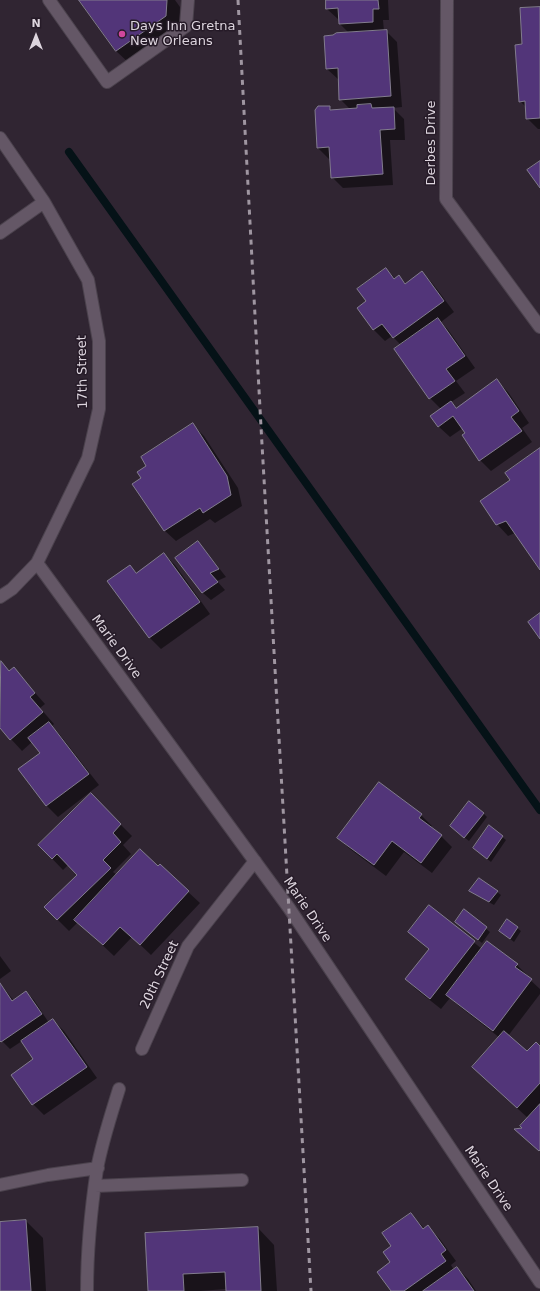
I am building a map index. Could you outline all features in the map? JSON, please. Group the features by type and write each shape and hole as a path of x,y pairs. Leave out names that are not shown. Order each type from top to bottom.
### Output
{"street":[{"path":"49,0 107,82 186,26 188,0"},
{"name":"Derbes Drive","path":"447,0 446,199 540,327"},
{"name":"17th Street","path":"0,138 44,202 88,280 99,341 99,409 88,458 37,563 12,589 0,597"},
{"path":"0,233 44,202"},
{"name":"Marie Drive","path":"37,563 289,908 540,1282"},
{"name":"20th Street","path":"142,1049 188,946 255,861"},
{"path":"87,1291 87,1250 95,1186 105,1135 119,1089"},
{"path":"0,1185 48,1175 98,1168"},
{"path":"95,1186 242,1180"}],"building":[{"name":"Days Inn Gretna New Orleans","path":"79,0 167,0 166,16 116,51"},
{"path":"326,0 378,0 379,9 373,9 373,22 339,24 338,8 326,9"},
{"path":"540,7 540,118 526,119 525,101 519,102 515,45 522,44 520,8"},
{"path":"387,30 391,96 339,100 338,68 326,69 324,36 333,35 336,33"},
{"path":"371,104 372,108 394,107 395,129 380,130 383,174 331,178 329,147 317,148 315,110 318,106 330,106 330,110 357,108 357,105"},
{"path":"540,161 540,188 527,170"},
{"path":"386,268 394,279 399,275 405,284 422,271 444,301 393,338 382,324 373,330 357,308 366,301 357,289"},
{"path":"438,318 465,356 446,369 455,381 429,399 394,349"},
{"path":"497,379 519,411 511,417 522,431 479,461 462,435 465,433 453,416 438,427 430,416 451,401 456,408"},
{"path":"193,423 227,476 231,495 203,513 200,508 164,531 132,484 141,478 137,472 146,466 141,457"},
{"path":"540,448 540,570 506,521 496,525 480,501 510,480 505,473"},
{"path":"198,541 219,569 210,573 218,582 202,593 175,558"},
{"path":"164,553 200,602 149,638 107,581 130,565 136,573"},
{"path":"540,613 540,639 528,622"},
{"path":"1,661 9,671 14,667 35,693 30,697 43,712 10,740 0,728"},
{"path":"49,722 89,774 46,806 18,769 40,753 28,738"},
{"path":"379,782 422,814 419,818 442,835 421,863 392,841 374,865 337,838"},
{"path":"91,793 121,824 113,833 121,842 103,860 111,868 57,920 44,907 77,875 57,854 52,859 38,845"},
{"path":"469,801 484,813 464,838 450,826"},
{"path":"489,825 503,836 487,859 473,848"},
{"path":"140,849 158,866 160,864 189,891 140,945 120,927 103,945 74,920"},
{"path":"479,878 498,891 489,902 469,891"},
{"path":"429,905 475,941 430,999 405,979 429,949 408,932"},
{"path":"464,909 487,927 478,940 455,922"},
{"path":"507,919 518,927 510,939 499,931"},
{"path":"487,941 518,964 515,967 532,979 493,1031 446,995"},
{"path":"0,983 12,1001 26,991 42,1014 1,1042 0,1041"},
{"path":"53,1019 87,1067 32,1105 11,1075 33,1059 21,1041"},
{"path":"504,1031 527,1051 536,1042 540,1046 540,1083 517,1108 472,1067"},
{"path":"540,1104 539,1151 514,1129 522,1128 520,1126"},
{"path":"411,1213 423,1229 428,1225 446,1250 441,1254 446,1261 404,1291 391,1291 377,1272 390,1262 383,1252 391,1246 382,1233"},
{"path":"26,1220 31,1291 0,1291 0,1222"},
{"path":"258,1227 261,1291 226,1291 225,1272 183,1274 184,1291 148,1291 145,1233"},
{"path":"457,1267 474,1291 423,1291"}],"waterway":[{"path":"69,152 540,810"}],"railway":[{"path":"238,0 311,1291"}],"place":[{"name":"Days Inn Gretna New Orleans","path":"122,34"}]}
